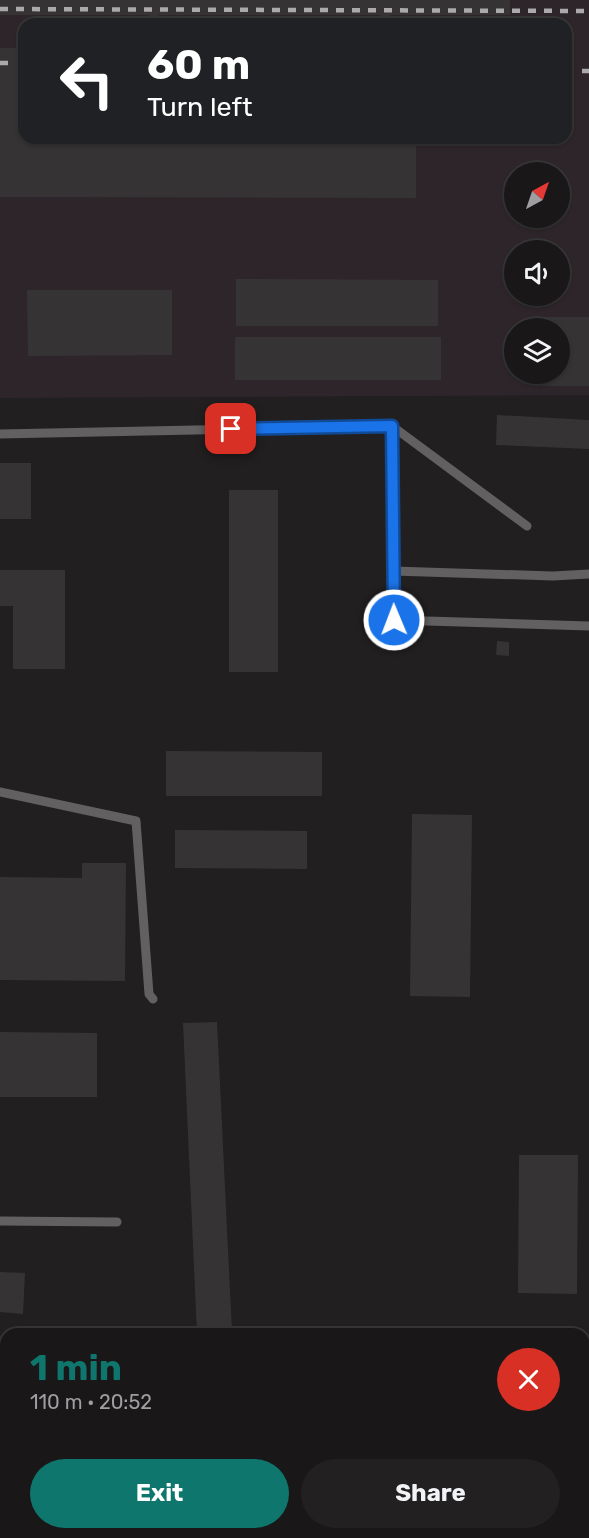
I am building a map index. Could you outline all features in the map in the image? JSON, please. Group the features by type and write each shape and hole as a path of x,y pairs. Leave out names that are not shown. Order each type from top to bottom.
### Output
{"lane":[{"path":"0,434 392,426 527,526"},
{"path":"392,426 394,620 589,626"},
{"path":"393,571 553,576 589,574"},
{"path":"0,792 136,821 149,994 153,999"},
{"path":"0,1221 117,1222"}],"shaded area":[{"path":"0,0 589,0 589,395 0,398"}],"building":[{"path":"0,0 510,0 510,15 390,15 390,18 380,18 380,15 159,15 159,18 149,18 149,15 0,15"},
{"path":"0,48 18,48 18,144 416,144 416,198 0,197"},
{"path":"236,279 438,280 438,326 236,326"},
{"path":"27,290 172,290 172,355 28,356"},
{"path":"589,317 589,386 542,386 542,384 570,384 570,318 543,318"},
{"path":"235,337 441,337 441,380 235,380"},
{"path":"497,415 589,420 589,449 496,445"},
{"path":"0,463 31,463 31,519 0,519"},
{"path":"229,490 278,490 278,672 229,672"},
{"path":"0,570 65,570 65,669 13,669 13,606 0,606"},
{"path":"497,641 509,642 509,656 496,655"},
{"path":"166,751 322,752 322,796 166,796"},
{"path":"412,814 472,815 470,997 410,996"},
{"path":"175,830 307,831 307,869 175,868"},
{"path":"82,863 126,863 125,981 0,980 0,877 82,878"},
{"path":"217,1022 232,1328 197,1328 183,1023"},
{"path":"0,1032 97,1033 97,1097 0,1097"},
{"path":"519,1155 578,1155 577,1294 518,1293"},
{"path":"0,1272 25,1273 23,1314 0,1312"}],"railway":[{"path":"0,9 589,11"},
{"path":"0,63 18,63"},
{"path":"572,71 589,71"}],"route":[{"path":"231,429 392,426 394,620"}]}
